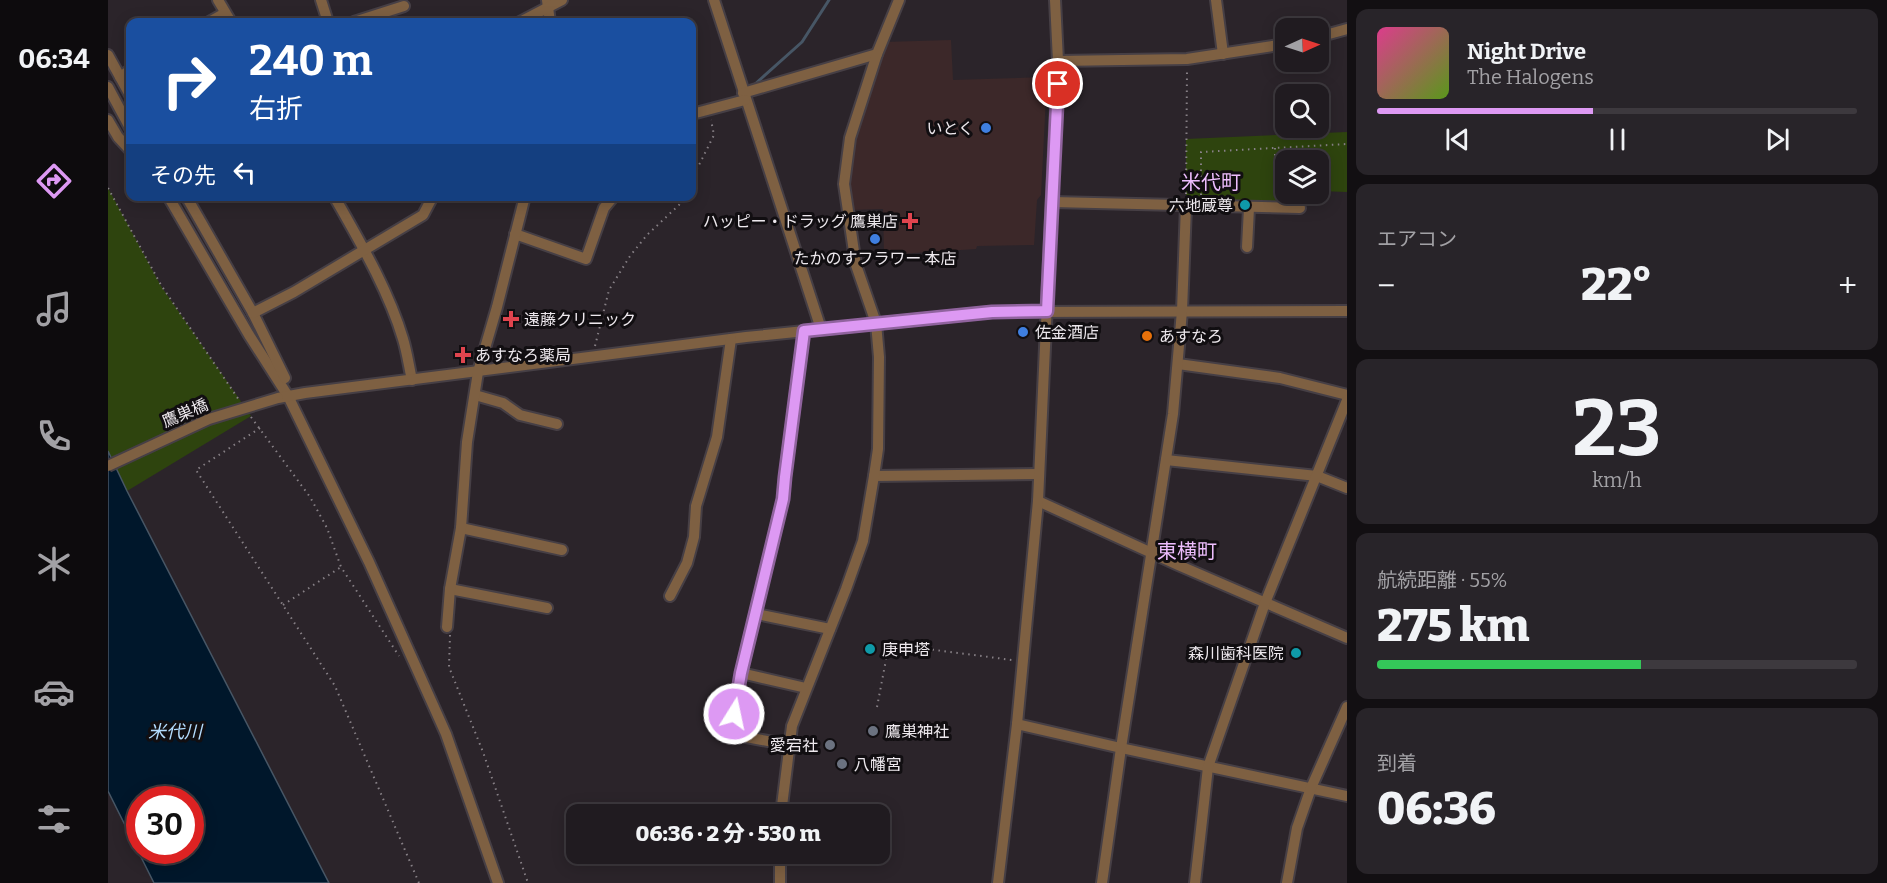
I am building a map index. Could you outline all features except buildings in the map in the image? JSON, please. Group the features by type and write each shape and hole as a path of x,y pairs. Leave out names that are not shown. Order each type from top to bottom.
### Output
{"street":[{"path":"218,0 228,18"},
{"path":"321,0 327,18"},
{"path":"526,18 547,4 562,0"},
{"path":"714,0 821,329"},
{"path":"782,804 792,726 862,542 878,449 879,357 876,323 856,265 844,184 850,138 877,54 899,0"},
{"path":"998,883 1017,724 1038,501 1058,61 1055,0"},
{"path":"1216,0 1223,54"},
{"path":"366,18 404,6"},
{"path":"1329,34 1347,29"},
{"path":"1058,61 1187,59 1275,46"},
{"path":"696,113 877,54"},
{"path":"108,55 126,87"},
{"path":"120,76 126,72"},
{"path":"108,87 126,121"},
{"path":"108,120 126,146"},
{"path":"171,201 287,396 369,562 426,686 468,793 498,883"},
{"path":"189,201 253,313 277,364 287,396"},
{"path":"337,201 365,250 403,339 412,380"},
{"path":"253,313 294,292 423,215 430,201"},
{"path":"447,627 450,589 461,528 467,442 478,372 497,308 524,201"},
{"path":"515,234 586,259 604,208 610,201"},
{"path":"1053,202 1300,208"},
{"path":"1102,883 1179,364 1186,206"},
{"path":"1247,247 1249,208"},
{"name":"鷹巣橋","path":"108,466 209,419 287,396 731,339 992,312 1347,311"},
{"path":"789,745 730,734 741,673 783,499 804,331"},
{"path":"670,596 687,563 694,537 696,506 717,437 731,339"},
{"path":"1179,364 1280,378 1347,395"},
{"path":"475,395 503,403 520,415 557,424"},
{"path":"1195,883 1208,767 1265,603 1347,400"},
{"path":"1166,460 1317,477 1347,488"},
{"path":"874,476 1039,474"},
{"path":"1038,501 1347,638"},
{"path":"461,528 562,550"},
{"path":"450,589 547,608"},
{"path":"757,614 830,629"},
{"path":"741,673 806,688"},
{"path":"1287,883 1297,828 1311,788 1347,707"},
{"path":"1017,724 1347,796"},
{"path":"780,864 780,883"}],"path":[{"path":"1186,206 1187,59"},
{"path":"696,170 714,135 709,109"},
{"path":"1200,206 1201,152 1347,144"},
{"path":"1275,148 1275,208"},
{"path":"108,188 161,285 240,401"},
{"path":"592,357 609,290 647,235 682,201"},
{"path":"251,416 310,497 327,528 341,567 401,660"},
{"path":"260,428 196,470 335,686 419,883"},
{"path":"283,606 341,567"},
{"path":"447,627 450,634 449,667 483,752 528,883"},
{"path":"877,708 889,644 1023,661"}],"shaded area":[{"path":"951,40 953,80 1047,77 1041,195 1037,200 1034,245 977,246 976,249 884,255 883,209 850,210 847,191 853,136 884,42"}],"green space":[{"path":"1347,132 1347,192 1329,191 1329,150 1275,150 1275,204 1300,204 1300,208 1186,206 1186,139 1275,135 1275,138 1329,138 1329,133"},
{"path":"108,188 161,286 251,416 127,491 108,451"}],"water":[{"name":"米代川","path":"108,451 329,883 154,883 144,864 204,864 204,786 126,786 126,827 108,791"}],"waterway":[{"path":"754,85 802,42 829,0"}],"place":[{"name":"いとく","path":"986,128"},
{"name":"六地蔵尊","path":"1245,205"},
{"name":"ハッピー・ドラッグ 鷹巣店","path":"910,221"},
{"name":"たかのすフラワー 本店","path":"875,239"},
{"name":"遠藤クリニック","path":"511,319"},
{"name":"佐金酒店","path":"1023,332"},
{"name":"あすなろ","path":"1147,336"},
{"name":"あすなろ薬局","path":"463,355"},
{"name":"庚申塔","path":"870,649"},
{"name":"森川歯科医院","path":"1296,653"},
{"name":"鷹巣神社","path":"873,731"},
{"name":"愛宕社","path":"830,745"},
{"name":"八幡宮","path":"842,764"}],"district":[{"name":"米代町","path":"1211,182"},
{"name":"東横町","path":"1187,551"}],"route":[{"path":"734,714 741,673 774,544 783,499 804,331 992,312 1047,311 1058,84"}]}
